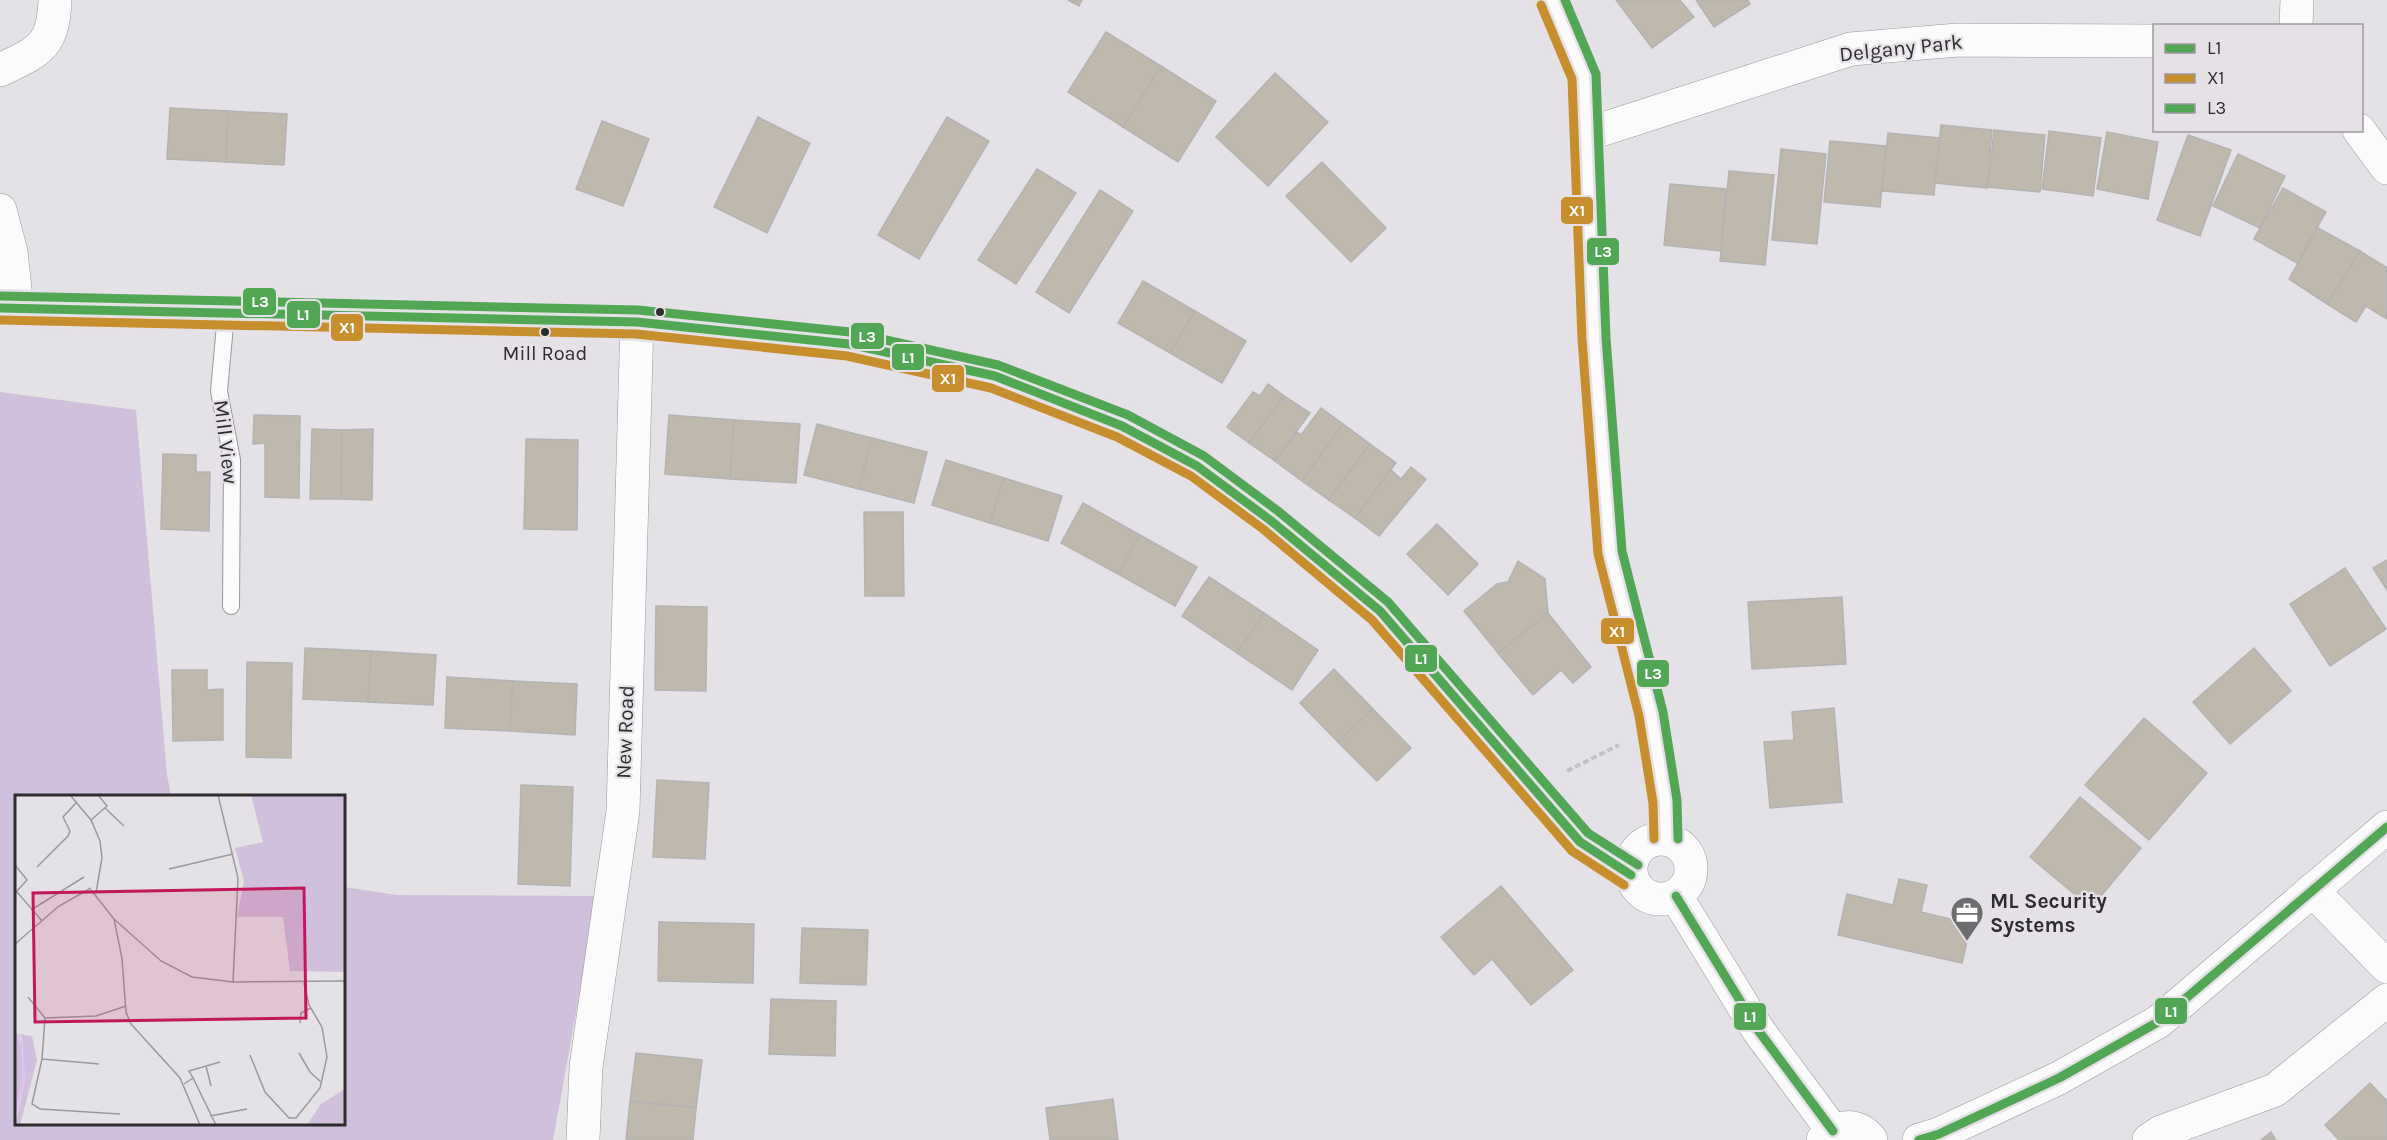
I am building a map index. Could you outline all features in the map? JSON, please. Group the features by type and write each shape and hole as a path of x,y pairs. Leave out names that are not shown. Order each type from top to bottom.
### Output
{"main road":[{"path":"0,70 44,46 54,19 55,0"},
{"path":"1552,0 1584,75 1594,339 1610,553 1654,729 1665,802 1666,839"},
{"path":"2296,24 2297,0"},
{"name":"Delgany Park","path":"1588,134 1851,49 1958,40 2153,41"},
{"path":"2360,132 2387,168"},
{"path":"0,210 11,252 9,307 226,314 637,322 849,344 995,376 1122,426 1197,466 1270,520 1380,611 1580,842 1632,875"},
{"name":"New Road","path":"583,1140 586,1068 623,811 637,322"},
{"path":"1919,1140 1939,1134 2059,1078 2158,1023 2387,826"},
{"path":"1656,839 1666,839 1683,847 1692,864 1689,882 1676,896 1667,900 1648,897 1640,891 1632,875 1631,865 1639,848 1656,839"},
{"path":"2312,890 2387,968"},
{"path":"1676,896 1758,1030 1828,1135 1842,1128 1851,1128 1860,1130 1872,1140"},
{"path":"2149,1140 2161,1132 2275,1090 2387,1000"}],"lane":[{"name":"Mill View","path":"226,314 219,391 232,460 231,606"}],"path":[{"path":"1533,787 1654,729"}],"shaded area":[{"path":"0,392 136,410 167,775 171,795 15,795 15,1125 345,1125 345,887 397,895 597,896 553,1140 0,1140"}],"building":[{"path":"1068,0 1082,0 1079,6"},
{"path":"1616,0 1680,0 1694,17 1652,48"},
{"path":"1696,0 1748,0 1750,4 1714,27"},
{"path":"1106,32 1161,66 1123,127 1068,92"},
{"path":"1161,66 1216,101 1178,162 1123,127"},
{"path":"1275,73 1328,122 1268,186 1216,137"},
{"path":"170,108 228,111 226,162 167,159"},
{"path":"228,111 287,114 284,165 226,162"},
{"path":"758,117 810,143 767,233 714,207"},
{"path":"947,117 989,141 919,259 878,235"},
{"path":"602,121 649,139 623,206 576,189"},
{"path":"1941,125 1992,130 1987,188 1935,183"},
{"path":"1994,130 2045,135 2040,192 1988,187"},
{"path":"2049,131 2101,138 2093,196 2042,189"},
{"path":"2107,132 2158,142 2148,199 2097,189"},
{"path":"1888,133 1939,138 1934,195 1882,191"},
{"path":"2188,135 2231,150 2200,236 2157,220"},
{"path":"1830,141 1886,146 1880,207 1824,202"},
{"path":"1781,149 1826,154 1817,244 1772,240"},
{"path":"2238,154 2285,176 2260,228 2213,206"},
{"path":"1322,162 1386,228 1351,262 1286,196"},
{"path":"1037,169 1076,193 1016,284 978,260"},
{"path":"1729,171 1774,175 1765,265 1720,261"},
{"path":"1670,184 1726,189 1721,251 1664,245"},
{"path":"2283,188 2326,212 2297,263 2254,239"},
{"path":"1100,190 1133,211 1069,313 1036,292"},
{"path":"2318,228 2360,251 2327,304 2289,279"},
{"path":"2360,251 2387,268 2387,319 2366,306 2356,322 2327,304"},
{"path":"1143,281 1195,311 1170,353 1118,323"},
{"path":"1195,311 1246,341 1222,383 1170,353"},
{"path":"1268,384 1284,396 1249,443 1227,427 1253,392 1260,396"},
{"path":"1284,396 1310,413 1275,461 1249,443"},
{"path":"1321,408 1343,424 1302,481 1275,461 1297,432 1301,435"},
{"path":"254,415 300,416 299,498 265,497 265,443 253,444"},
{"path":"669,415 734,420 730,479 665,474"},
{"path":"734,420 800,424 796,483 730,479"},
{"path":"817,424 872,438 859,489 804,475"},
{"path":"1343,424 1370,444 1329,500 1302,481"},
{"path":"312,429 342,430 341,499 310,499"},
{"path":"373,429 372,500 341,499 342,430"},
{"path":"872,438 927,452 914,503 859,489"},
{"path":"526,439 578,440 577,530 524,529"},
{"path":"1370,444 1396,463 1355,518 1329,500"},
{"path":"163,454 196,455 196,472 210,472 209,531 161,529"},
{"path":"946,460 1004,478 990,523 932,505"},
{"path":"1411,467 1426,479 1379,536 1355,518 1391,470 1401,479"},
{"path":"1004,478 1062,496 1048,541 990,523"},
{"path":"1083,503 1140,535 1118,574 1061,543"},
{"path":"864,512 903,512 904,596 865,596"},
{"path":"1437,524 1478,564 1448,595 1407,554"},
{"path":"1140,535 1197,567 1175,606 1118,574"},
{"path":"2387,560 2387,590 2373,568"},
{"path":"1518,561 1545,579 1548,613 1498,653 1464,611 1497,584 1508,582"},
{"path":"2345,568 2386,629 2330,666 2290,604"},
{"path":"1209,577 1264,613 1237,653 1182,616"},
{"path":"1842,597 1846,664 1752,669 1748,602"},
{"path":"656,606 707,607 706,691 655,690"},
{"path":"1264,613 1318,650 1292,690 1237,653"},
{"path":"1548,613 1591,667 1573,683 1561,670 1533,695 1498,653"},
{"path":"305,648 371,651 368,702 303,699"},
{"path":"2254,648 2291,691 2230,744 2193,702"},
{"path":"371,651 436,655 433,705 368,702"},
{"path":"247,662 292,663 291,758 246,757"},
{"path":"1334,669 1373,709 1338,742 1300,703"},
{"path":"172,670 207,670 207,690 223,689 223,740 173,741"},
{"path":"447,677 513,681 510,731 445,728"},
{"path":"513,681 577,684 575,735 510,731"},
{"path":"1834,708 1842,802 1770,808 1764,742 1794,740 1792,712"},
{"path":"1373,709 1411,748 1377,781 1338,742"},
{"path":"2144,718 2207,773 2149,840 2085,785"},
{"path":"657,780 709,783 705,859 653,857"},
{"path":"521,785 573,787 570,886 518,884"},
{"path":"2080,797 2141,848 2091,908 2030,857"},
{"path":"1899,879 1927,885 1921,912 1971,924 1962,963 1838,935 1847,894 1893,905"},
{"path":"1501,886 1573,970 1531,1005 1492,959 1474,975 1441,937"},
{"path":"659,922 754,924 753,983 658,981"},
{"path":"802,928 868,930 866,985 800,983"},
{"path":"771,999 836,1001 835,1056 769,1054"},
{"path":"636,1053 702,1060 696,1108 630,1101"},
{"path":"2370,1083 2387,1101 2387,1140 2339,1140 2325,1125"},
{"path":"1113,1099 1118,1140 1050,1140 1046,1108"},
{"path":"630,1101 696,1108 693,1140 626,1140"},
{"path":"2271,1132 2276,1140 2261,1140"}],"transit line":[{"name":"L3","path":"1565,0 1596,74 1606,338 1622,551 1663,712 1677,800 1678,839"},
{"name":"X1","path":"1541,5 1572,79 1582,339 1598,554 1639,716 1653,803 1654,839"},
{"name":"L3","path":"0,296 638,310 850,332 998,365 1128,415 1204,456 1278,511 1388,602 1588,833 1638,865"},
{"name":"L1","path":"0,308 637,322 849,344 995,376 1122,426 1197,466 1270,520 1380,611 1580,842 1631,875"},
{"name":"X1","path":"0,320 636,334 847,356 991,388 1117,437 1191,476 1263,529 1372,620 1572,851 1624,885"},
{"name":"L1","path":"1919,1140 1939,1134 2059,1078 2158,1022 2387,827"},
{"name":"L1","path":"1676,896 1758,1030 1833,1131"}],"place":[{"name":"Mill Road","path":"545,332"},
{"name":"ML Security Systems","path":"1967,942"}]}
